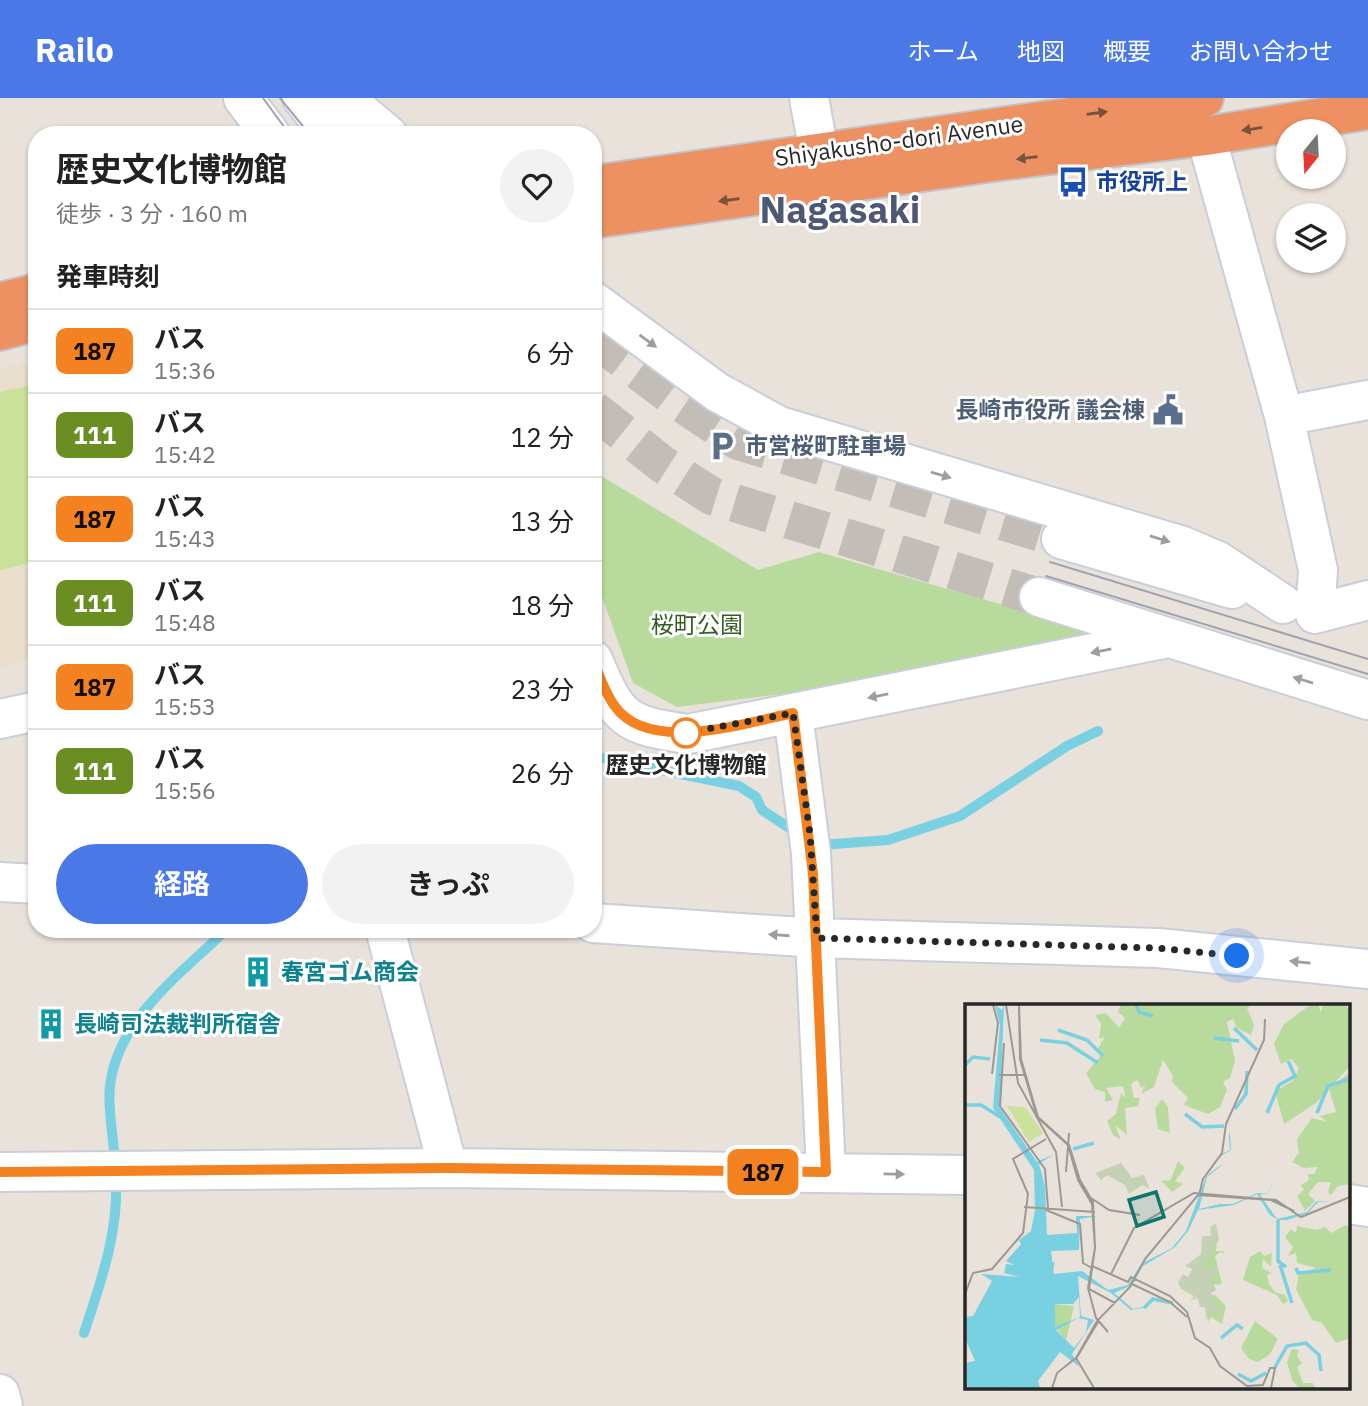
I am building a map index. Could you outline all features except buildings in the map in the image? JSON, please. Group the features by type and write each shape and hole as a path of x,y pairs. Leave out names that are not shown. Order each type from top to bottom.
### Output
{"highway":[{"name":"Shiyakusho-dori Avenue","path":"602,184 1201,98"},
{"name":"Shiyakusho-dori Avenue","path":"602,218 993,162 1206,136 1368,110"},
{"path":"0,302 28,295"},
{"path":"0,331 28,323"}],"street":[{"path":"214,98 234,126"},
{"path":"243,98 264,126"},
{"path":"302,98 325,126"},
{"path":"344,98 377,126"},
{"path":"809,98 819,152"},
{"path":"1206,136 1284,416 1318,570 1299,609"},
{"path":"602,308 717,392 779,426 1183,546 1218,561 1299,609 1368,600"},
{"path":"1284,416 1368,400"},
{"path":"1061,540 1368,631"},
{"path":"1039,597 1368,700"},
{"path":"602,679 615,706 641,727 688,734 1168,638"},
{"path":"0,719 28,713"},
{"path":"793,713 811,844 826,1172"},
{"path":"0,882 28,884"},
{"path":"602,924 817,938 1158,948 1368,969"},
{"path":"387,938 447,1168"},
{"path":"0,1172 447,1168 965,1175"},
{"path":"1350,1204 1368,1207"},
{"path":"0,1394 2,1406"}],"shaded area":[{"path":"28,362 28,660 0,668 0,370"}],"green space":[{"path":"28,386 28,563 0,570 0,392"},
{"name":"桜町公園","path":"602,476 758,570 819,552 1152,648 677,707 633,683 602,597"}],"waterway":[{"path":"820,845 888,840 960,816 1067,746 1098,731"},
{"path":"602,758 739,786 756,797 762,810 797,833"},
{"path":"115,1162 109,1095 115,1062 125,1039 154,999 217,938"},
{"path":"84,1333 112,1237 116,1177"}],"tunnel":[{"path":"602,344 681,403 738,441 1061,539"},
{"path":"602,416 662,464 712,496 1039,597"}],"tram line":[{"path":"263,98 283,126"},
{"path":"280,98 303,126"},
{"path":"1050,562 1368,659"},
{"path":"1046,576 1368,674"}],"bus line":[{"name":"187","path":"0,1172 447,1168 826,1172 813,874 793,713 688,734 641,727 615,706 602,680"}],"place":[{"name":"市役所上","path":"1073,182"},
{"name":"長崎市役所 議会棟","path":"1168,410"},
{"name":"市営桜町駐車場","path":"722,446"},
{"name":"歴史文化博物館","path":"686,733"},
{"name":"春宮ゴム商会","path":"258,972"},
{"name":"長崎司法裁判所宿舎","path":"51,1024"}],"district":[{"name":"Nagasaki","path":"840,210"}],"route":[{"path":"686,733 793,713 810,834 817,938 1158,948 1237,956"}]}
